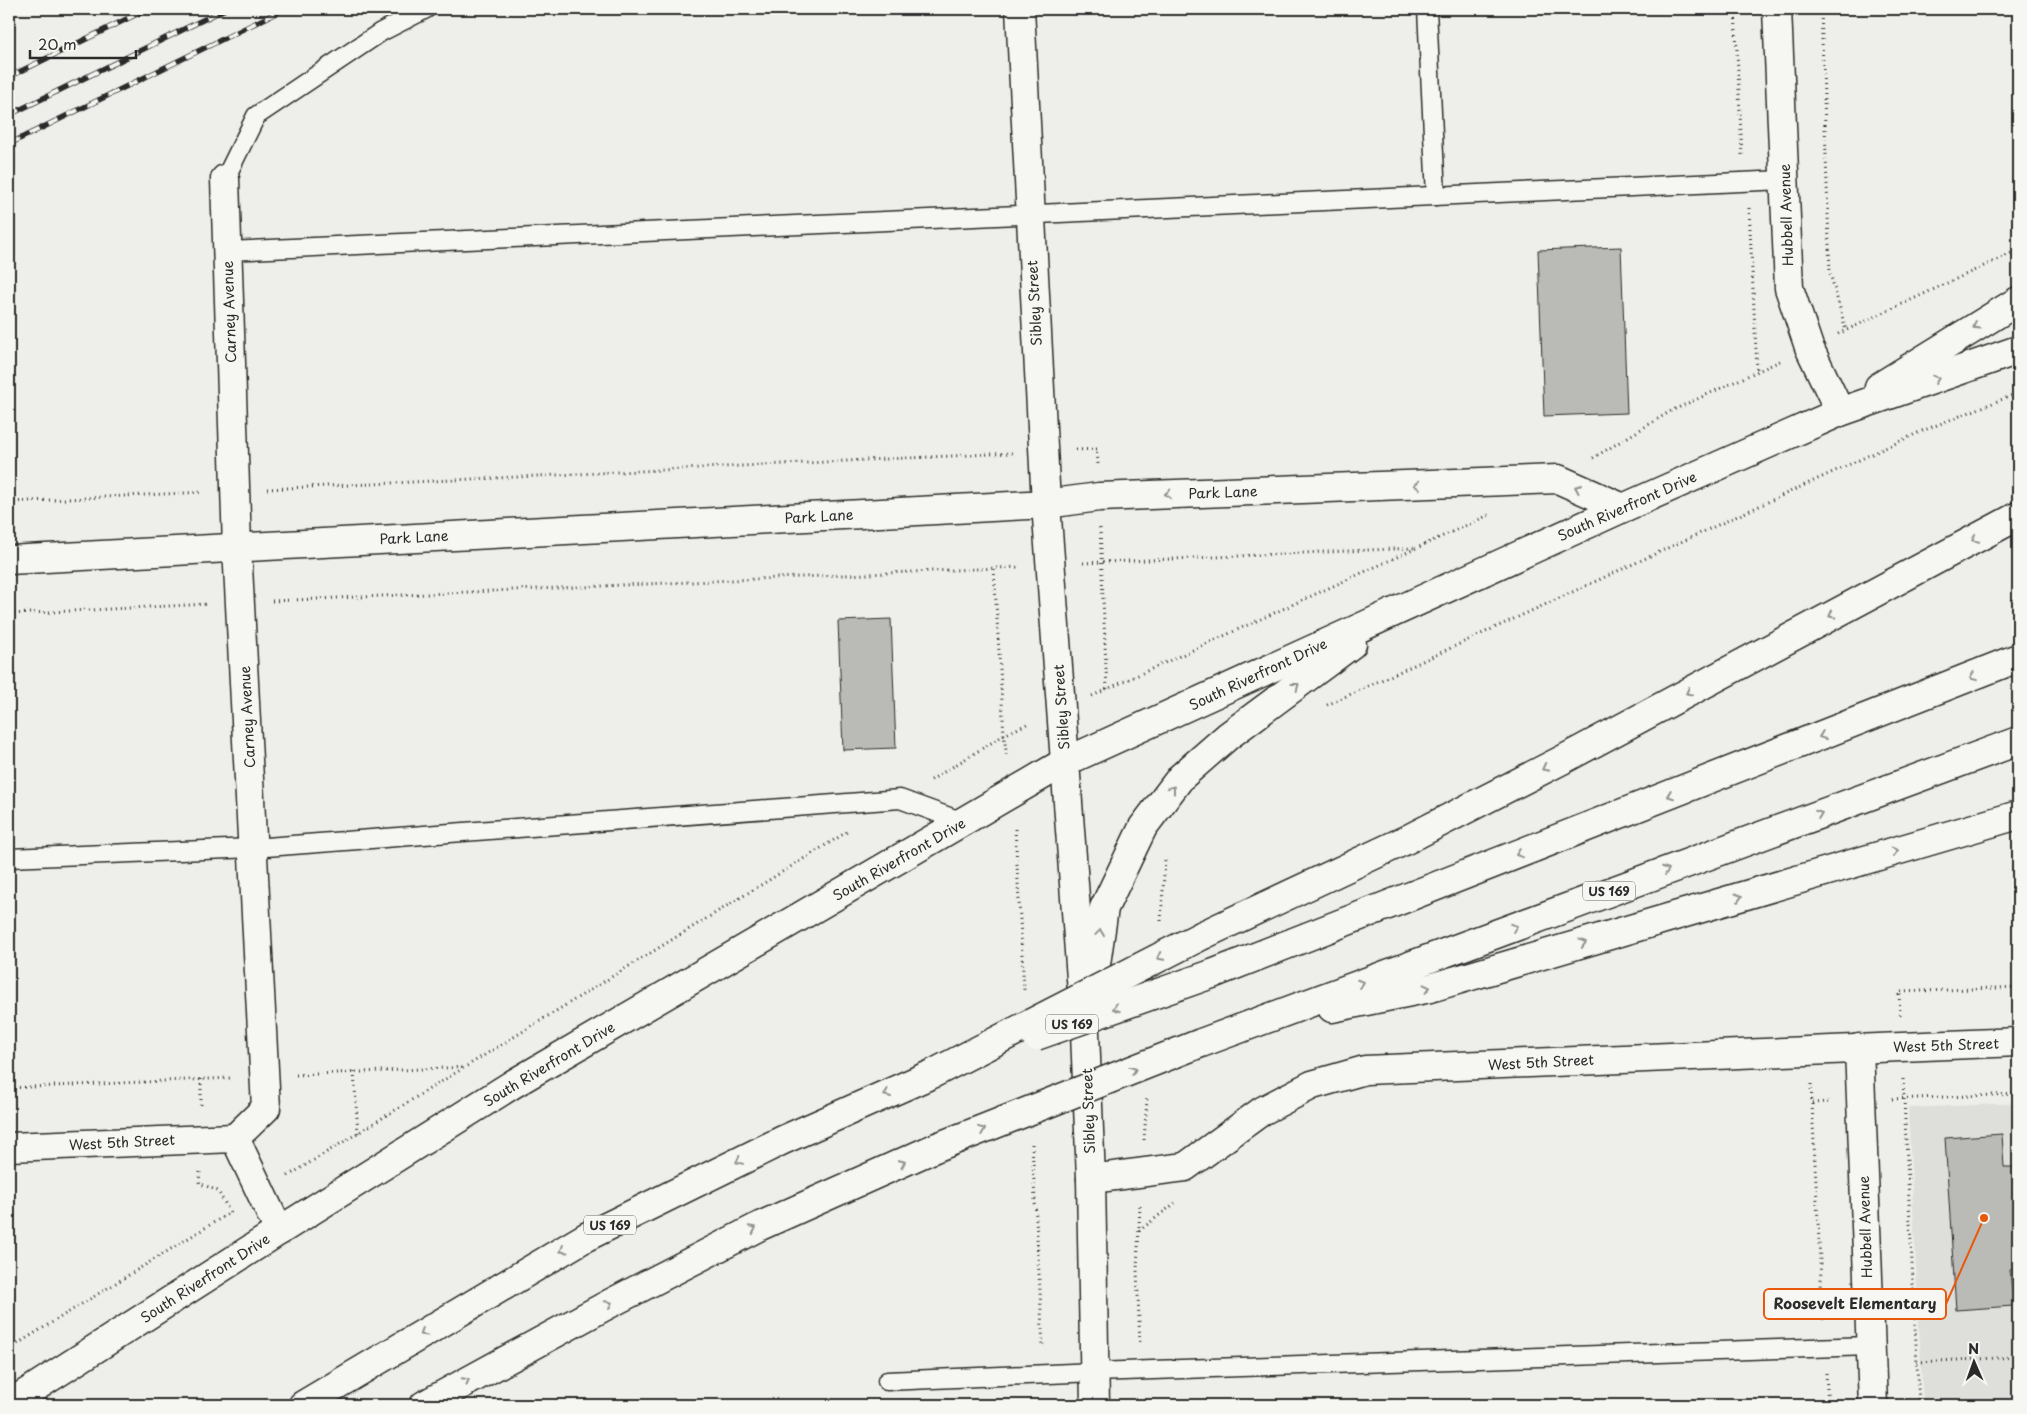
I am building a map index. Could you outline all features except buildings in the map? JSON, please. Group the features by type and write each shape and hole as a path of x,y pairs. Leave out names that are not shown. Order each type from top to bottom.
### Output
{"main road":[{"name":"Sibley Street","path":"1020,9 1046,504 1085,1033 1091,1179 1095,1405"},
{"name":"Hubbell Avenue","path":"1777,9 1789,288 1809,347 1840,412"},
{"name":"Carney Avenue","path":"225,179 237,547 266,1108 235,1138"},
{"name":"South Riverfront Drive","path":"1840,412 2018,301"},
{"name":"South Riverfront Drive","path":"9,1404 513,1084 1065,762 1622,508 1840,412 2018,350"},
{"name":"Park Lane","path":"9,560 1046,504 1099,497 1558,479 1622,508"},
{"path":"932,1074 1203,935 1408,839 1562,760 2018,516"},
{"path":"1085,1033 1104,908 1143,827 1181,777 1228,736 1395,612"},
{"name":"US 169","path":"303,1405 586,1237 784,1140 932,1074 1212,974 2018,658"},
{"name":"US 169","path":"424,1405 608,1304 760,1226 937,1148 1242,1026 2018,741"},
{"path":"1242,1026 1430,988 2018,815"},
{"name":"West 5th Street","path":"1091,1179 1185,1166 1262,1111 1312,1085 1366,1070 2018,1042"},
{"name":"Hubbell Avenue","path":"1859,1048 1872,1405"},
{"path":"235,1138 279,1231"},
{"name":"West 5th Street","path":"9,1147 235,1138"}],"lane":[{"path":"225,179 256,116 380,32 426,9"},
{"path":"1427,9 1436,196"},
{"path":"227,251 1784,180"},
{"path":"9,858 253,848 900,799 963,822"},
{"path":"887,1381 1094,1372 1870,1346"}],"path":[{"path":"1821,9 1830,273 1846,330"},
{"path":"1320,709 1922,430 2018,393"},
{"path":"9,614 1416,548"},
{"path":"994,569 1004,735 1013,792 1024,999"},
{"path":"1160,922 1166,853"},
{"path":"1919,1405 1899,992 2018,987"},
{"path":"354,1072 358,1133"},
{"path":"1810,1079 1828,1405"},
{"path":"1812,1103 2018,1094"},
{"path":"1142,1371 1136,1269 1147,1097"},
{"path":"1032,1137 1044,1374"},
{"path":"1139,1231 1178,1200"},
{"path":"1917,1362 2018,1357"}],"shaded area":[{"path":"2018,1103 2018,1405 1923,1405 1908,1108"}],"railway":[{"path":"9,77 147,9"},
{"path":"9,115 225,9"},
{"path":"9,144 284,9"}],"place":[{"name":"Roosevelt Elementary","path":"1984,1218"}]}
